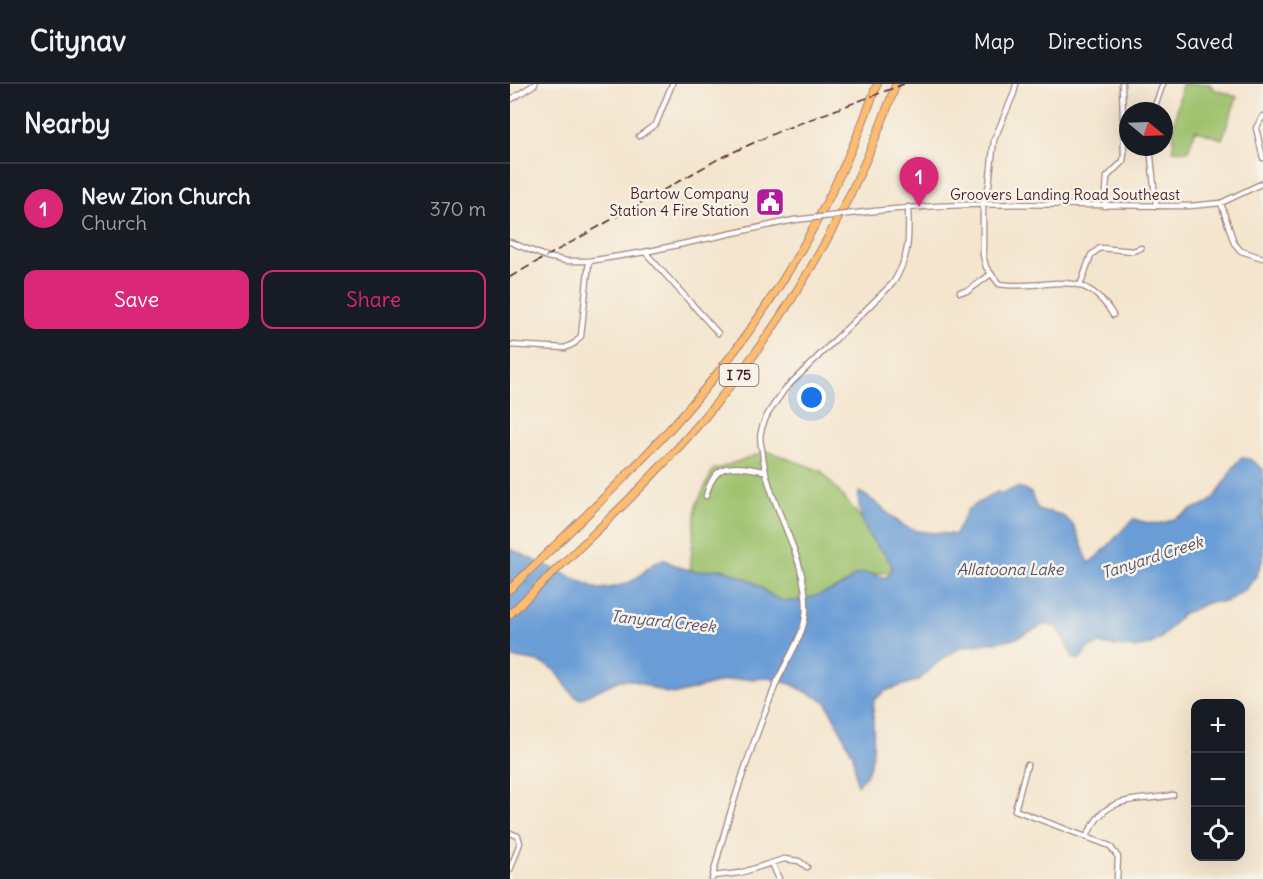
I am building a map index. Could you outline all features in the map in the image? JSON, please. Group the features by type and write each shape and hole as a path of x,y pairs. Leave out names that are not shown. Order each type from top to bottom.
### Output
{"highway":[{"name":"I 75","path":"510,589 657,444 704,390 744,337 775,292 816,222 854,142 876,84"},
{"name":"I 75","path":"510,614 670,457 719,401 759,348 807,275 838,219 867,157 896,84"}],"street":[{"path":"510,100 535,84"},
{"path":"639,136 656,124 672,84"},
{"path":"1016,84 994,140 989,185 983,205 983,255 986,267 999,284 1009,286 1061,283 1091,289 1105,301 1113,315"},
{"path":"1105,206 1107,177 1123,161 1124,155 1122,84"},
{"path":"1156,102 1163,84"},
{"path":"1263,116 1256,128 1263,158"},
{"path":"1151,156 1156,206"},
{"name":"Groovers Landing Road Southeast","path":"510,242 547,257 567,261 590,261 645,252 794,220 908,207 1190,206 1221,202 1263,183"},
{"path":"1221,202 1234,243 1241,250 1263,258"},
{"path":"807,867 793,859 740,873 713,877 719,849 754,743 777,682 799,635 806,609 802,573 764,471 760,434 772,407 785,389 893,283 907,255 908,207"},
{"path":"1080,286 1091,255 1100,248 1133,251 1141,248"},
{"path":"645,252 718,333"},
{"path":"510,345 565,348 575,343 581,336 590,261"},
{"path":"960,292 968,291 991,274"},
{"path":"705,496 709,482 717,472 726,468 741,467 764,471"},
{"path":"1027,765 1015,810 1106,843 1116,852 1119,864 1117,879"},
{"path":"1087,836 1093,822 1112,804 1173,795"},
{"path":"510,833 518,836 520,843 510,870"},
{"path":"772,863 780,879"},
{"path":"740,873 741,879"}],"green space":[{"path":"1182,84 1210,84 1213,89 1237,97 1222,139 1195,130 1188,151 1173,150 1174,125"},
{"path":"767,451 821,471 861,518 872,538 892,557 896,572 860,575 816,600 787,607 690,572 696,506 713,470"}],"water":[{"name":"Allatoona Lake","path":"1241,458 1250,459 1263,469 1263,559 1255,578 1244,591 1226,602 1210,602 1182,614 1160,639 1149,645 1135,648 1100,644 1088,648 1080,659 1074,659 1058,628 1046,624 1014,639 961,647 937,663 919,680 885,691 874,700 870,767 865,777 857,785 853,755 826,702 791,684 768,678 728,680 677,694 666,693 632,680 619,680 580,699 550,667 534,661 510,657 510,549 598,589 631,581 663,559 679,567 693,570 724,570 753,582 777,598 793,601 834,589 860,574 887,577 892,568 891,564 866,530 860,511 859,492 910,529 955,535 968,509 997,492 1003,494 1014,488 1023,489 1031,493 1040,511 1053,512 1069,521 1078,535 1089,563 1134,519 1157,524 1164,523 1208,503 1218,493"}],"railway":[{"path":"510,277 720,158 782,130 904,84"}],"place":[{"name":"Bartow Company Station 4 Fire Station","path":"770,202"},
{"name":"New Zion Church","path":"919,207"}],"water label":[{"name":"Tanyard Creek","path":"1152,557"},
{"name":"Tanyard Creek","path":"663,621"}]}
